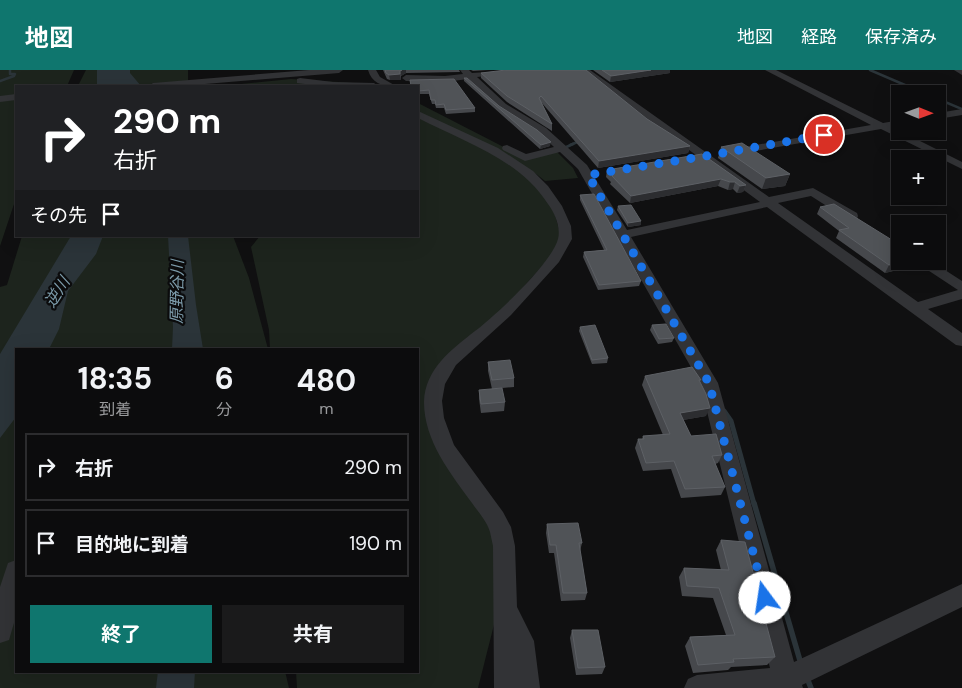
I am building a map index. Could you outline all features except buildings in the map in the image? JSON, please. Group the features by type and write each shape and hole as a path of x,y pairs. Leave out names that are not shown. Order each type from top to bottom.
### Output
{"street":[{"path":"281,70 295,71 298,80 309,83 386,85"},
{"path":"167,85 339,70"},
{"path":"372,70 372,75 389,85"},
{"path":"398,85 408,74 445,79 468,73 514,70"},
{"path":"584,70 962,341"},
{"path":"769,70 962,166"},
{"path":"958,70 962,72"},
{"path":"468,73 503,106 542,130 593,174 623,235 709,383 789,684"},
{"path":"0,99 15,97"},
{"path":"419,105 436,116 485,135 525,158 526,163 550,194 564,224 565,240 544,273 488,328 448,363 436,384 434,406 436,428 448,452 500,526 504,546 507,688"},
{"path":"946,115 962,112"},
{"path":"419,114 505,156 538,181 550,194"},
{"path":"687,160 804,138 891,124"},
{"path":"525,158 563,148"},
{"path":"623,235 813,192 860,222"},
{"path":"935,270 962,287"},
{"path":"916,308 962,294"},
{"path":"0,631 15,575"},
{"path":"697,688 789,684 962,596"},
{"path":"506,609 521,641 527,688"}],"shaded area":[{"path":"0,70 74,70 67,85 15,85 15,201 0,246"},
{"path":"86,70 188,70 188,85 78,85"},
{"path":"291,79 386,85 231,85"},
{"path":"419,104 525,158 557,152 573,168 578,178 545,181 535,173 549,194 563,243 436,384 448,451 492,532 505,581 478,688 297,688 296,673 419,673 419,348 270,348 269,330 251,247 259,237 419,237"},
{"path":"22,237 233,237 249,278 268,348 15,348 15,673 285,673 289,688 0,688 0,287 7,285"}],"water":[{"path":"97,70 130,70 130,73 140,85 97,85"},
{"name":"逆川","path":"70,237 103,237 96,254 68,291 59,329 50,348 15,348 15,418 0,438 0,354"},
{"name":"原野谷川","path":"168,237 188,237 203,348 172,348 173,327"},
{"path":"158,673 195,673 194,688 156,688"}],"waterway":[{"path":"0,81 14,76 15,74 10,74 10,70"},
{"path":"870,70 905,85"},
{"path":"946,102 962,109"},
{"path":"570,145 580,141"},
{"path":"562,149 573,144"},
{"path":"724,411 731,421 754,504"},
{"path":"754,503 801,664"},
{"path":"807,678 811,688"}],"route":[{"path":"765,598 709,383 588,175 824,135"}]}
